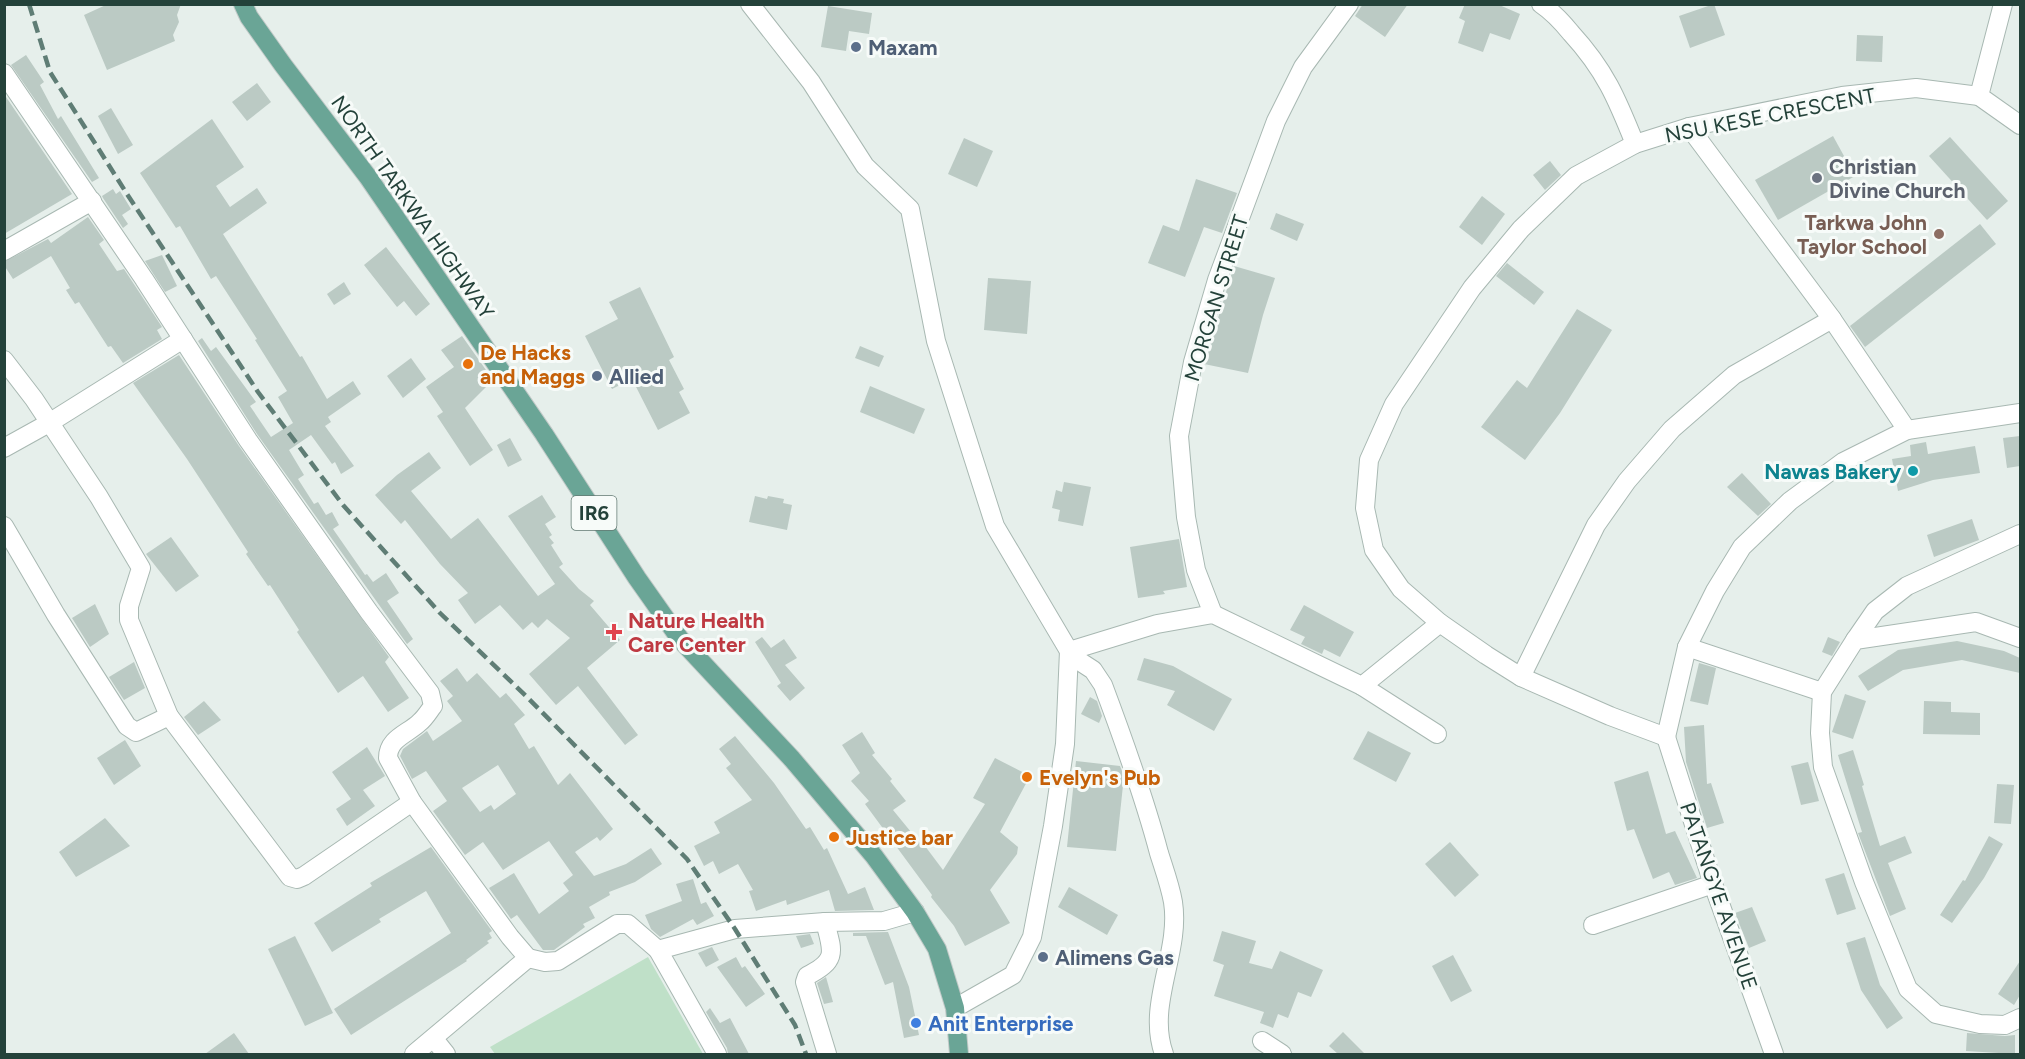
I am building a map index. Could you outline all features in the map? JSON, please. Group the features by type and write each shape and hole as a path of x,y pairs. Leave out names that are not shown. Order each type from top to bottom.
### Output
{"main road":[{"name":"NORTH TARKWA HIGHWAY","path":"243,4 249,17 283,65 375,187 544,434 637,578 680,639 792,759 874,856 915,912 937,949 956,1008 960,1054"}],"street":[{"path":"750,4 811,82 865,166 910,209 936,341 995,526 1069,651 1076,659 1093,670 1103,685 1144,796 1173,902 1172,942 1159,1009 1160,1042 1164,1054"},
{"name":"MORGAN STREET","path":"1213,614 1196,570 1186,517 1179,436 1192,362 1217,280 1276,121 1303,67 1348,4"},
{"path":"2003,4 1979,96 2020,125"},
{"path":"1549,6 1592,55 1614,91 1635,144"},
{"path":"4,73 92,201 255,449 369,612 430,693 433,706 421,722 395,740 388,751 388,758 412,802 510,937 528,958 545,963 558,960 617,924 628,924 658,950 717,1054"},
{"name":"NSU KESE CRESCENT","path":"1666,737 1610,716 1521,677 1440,622 1401,589 1374,550 1365,508 1369,460 1394,404 1472,288 1521,229 1576,176 1635,144 1689,127 1842,96 1916,88 1979,96"},
{"path":"1689,127 1832,319 1907,430"},
{"path":"4,251 92,201"},
{"path":"1521,677 1596,525 1627,481 1672,429 1734,375 1832,319"},
{"path":"4,448 50,423 183,339"},
{"path":"4,360 34,399 99,497 141,568 129,606 129,620 169,716 290,877 297,879 304,876 412,802"},
{"path":"1666,737 1687,647 1715,591 1742,547 1790,501 1843,462 1907,430 2020,413"},
{"path":"4,526 56,615 127,726 136,732 169,716"},
{"path":"2020,534 1907,586 1875,612 1822,692 1820,733 1823,767 1864,882 1908,989 1935,1014 1980,1024 2005,1025 2020,1018"},
{"path":"1069,651 1157,624 1213,614 1362,686 1437,734"},
{"path":"1362,686 1440,622"},
{"path":"1855,640 1976,622 2020,638"},
{"path":"1687,647 1822,692"},
{"path":"956,1008 1013,975 1032,937 1053,826 1065,744 1069,651"},
{"name":"PATANGYE AVENUE","path":"1666,737 1713,884 1774,1054"},
{"path":"1593,925 1713,884"},
{"path":"658,950 735,929 825,922 884,921 915,912"},
{"path":"825,922 832,949 830,960 807,976 806,982 827,1054"},
{"path":"414,1054 528,958"},
{"path":"434,1039 446,1054"},
{"path":"1262,1041 1282,1054"}],"green space":[{"path":"648,957 703,1054 495,1054 490,1047"}],"building":[{"path":"108,4 181,4 177,15 179,22 173,35 175,41 107,70 84,15"},
{"path":"1363,4 1408,4 1385,37 1355,16"},
{"path":"1465,4 1497,4 1520,14 1510,40 1490,33 1483,52 1458,43 1465,21 1459,18"},
{"path":"1714,4 1725,35 1690,48 1679,16"},
{"path":"828,6 872,13 869,34 849,31 846,51 821,47"},
{"path":"1857,35 1883,36 1882,62 1856,61"},
{"path":"26,55 44,82 40,85 58,119 61,116 99,178 92,182 11,65"},
{"path":"257,83 271,102 247,121 232,102"},
{"path":"4,94 72,194 4,234"},
{"path":"111,108 133,145 118,154 98,116"},
{"path":"212,119 244,167 216,186 230,207 257,188 267,203 223,234 327,399 353,381 361,394 328,417 331,422 325,426 354,466 341,474 335,462 332,464 311,435 289,450 304,475 298,479 314,504 318,502 326,515 332,512 339,525 333,529 365,575 367,574 373,582 386,573 399,593 387,601 413,639 407,644 257,434 198,341 202,338 211,351 216,347 256,402 250,406 271,437 293,423 278,397 287,391 255,340 257,339 216,276 211,279 180,226 176,228 140,173"},
{"path":"1833,136 1855,176 1778,220 1755,180"},
{"path":"1950,137 2008,201 1987,220 1929,156"},
{"path":"964,138 993,151 977,187 948,174"},
{"path":"1550,161 1561,175 1545,190 1533,175"},
{"path":"1196,179 1237,193 1222,233 1204,227 1185,277 1148,263 1163,225 1179,231"},
{"path":"113,189 116,194 120,191 131,209 122,215 128,224 123,228 102,196"},
{"path":"1482,196 1505,214 1482,245 1459,227"},
{"path":"1276,213 1304,224 1297,241 1270,229"},
{"path":"88,217 104,240 99,244 117,271 124,269 162,327 157,330 162,339 123,363 111,346 108,347 79,302 75,304 66,290 70,288 51,256 13,279 4,265 4,262 48,239 51,243"},
{"path":"1980,224 1996,244 1865,347 1850,326"},
{"path":"386,247 430,304 416,316 404,301 397,307 364,265"},
{"path":"162,255 177,286 165,292 145,261"},
{"path":"1507,263 1544,292 1534,305 1496,276"},
{"path":"1234,266 1275,278 1248,373 1204,364"},
{"path":"988,278 1031,281 1027,334 984,330"},
{"path":"344,282 351,294 334,305 327,294"},
{"path":"640,287 674,357 669,360 684,389 679,392 690,413 658,430 632,379 612,389 585,336 618,319 609,302"},
{"path":"1577,309 1612,330 1560,413 1525,460 1481,427 1517,380 1527,388"},
{"path":"462,336 493,380 465,408 493,450 470,466 437,416 443,412 426,387 454,367 441,350"},
{"path":"860,346 884,356 879,367 855,358"},
{"path":"179,355 239,446 389,657 385,662 409,698 388,712 363,676 338,693 297,632 299,630 270,585 268,586 246,554 248,552 187,459 133,383"},
{"path":"411,358 426,379 403,398 387,376"},
{"path":"870,386 925,409 914,434 860,412"},
{"path":"2020,436 2020,466 2007,468 2003,438"},
{"path":"510,438 522,460 508,467 497,445"},
{"path":"1926,442 1928,454 1975,446 1980,473 1933,480 1898,491 1892,459 1911,456 1910,445"},
{"path":"429,452 441,468 411,491 451,539 478,518 538,596 555,584 508,516 542,495 556,517 545,524 552,535 549,537 554,543 551,545 563,564 559,567 579,589 594,601 590,605 620,640 587,668 638,735 625,745 578,686 556,705 529,674 570,638 547,619 538,628 532,622 523,630 500,605 475,624 458,600 468,593 440,564 405,520 401,524 375,495 397,475"},
{"path":"1742,473 1771,504 1758,516 1727,487"},
{"path":"1064,482 1091,487 1083,526 1058,521 1060,510 1052,508 1056,490 1062,492"},
{"path":"755,496 784,499 783,503 792,505 787,530 749,522"},
{"path":"1972,519 1979,540 1934,557 1927,535"},
{"path":"171,537 199,576 176,592 146,554"},
{"path":"1179,539 1187,587 1163,591 1165,594 1138,598 1130,547"},
{"path":"95,604 109,634 90,647 72,618"},
{"path":"1304,605 1354,632 1340,657 1324,649 1322,654 1301,644 1305,637 1290,630"},
{"path":"762,637 771,648 784,639 797,658 785,665 805,688 790,701 777,686 781,683 755,642"},
{"path":"1828,637 1840,642 1832,656 1822,652"},
{"path":"1957,641 2004,651 2020,658 2020,673 1962,660 1903,670 1868,691 1858,676 1898,650"},
{"path":"1144,658 1173,666 1232,699 1214,731 1167,705 1175,691 1137,680"},
{"path":"134,662 145,688 124,700 109,677"},
{"path":"1699,663 1716,668 1708,705 1690,701"},
{"path":"457,668 467,682 477,673 500,698 506,693 525,715 514,724 529,749 534,746 558,785 570,773 613,829 600,841 597,837 575,852 594,876 626,864 651,848 662,864 635,882 609,892 610,895 589,907 595,918 583,924 585,927 554,950 543,950 517,915 511,919 489,888 514,873 539,914 569,891 563,883 573,875 549,841 503,870 483,842 465,855 433,811 447,801 426,771 412,779 400,756 403,749 427,731 433,741 462,721 447,701 453,696 440,681","holes":["498,765 516,794 494,810 491,805 480,812 462,788"]},
{"path":"1845,694 1866,701 1853,739 1832,732"},
{"path":"1090,697 1097,701 1102,716 1099,723 1081,714"},
{"path":"204,701 221,720 198,735 184,717"},
{"path":"1924,701 1951,702 1951,712 1980,713 1980,735 1923,734"},
{"path":"1704,725 1707,784 1711,783 1724,823 1707,828 1686,762 1684,727"},
{"path":"1368,731 1411,753 1396,782 1353,759"},
{"path":"862,732 875,753 872,755 892,779 890,781 906,801 893,810 943,870 985,804 973,798 995,758 1030,776 1000,832 1018,847 1017,854 990,890 1010,923 965,946 954,926 865,804 869,801 851,781 860,773 842,745"},
{"path":"735,736 774,783 806,829 810,827 824,850 827,848 848,894 865,887 874,910 835,911 829,890 787,905 786,900 756,911 749,891 753,890 738,864 719,874 713,861 704,866 694,846 720,833 714,822 752,800 726,768 731,764 719,749"},
{"path":"125,740 141,766 114,785 97,758"},
{"path":"367,747 385,776 363,790 375,806 347,826 336,809 351,799 332,772"},
{"path":"1853,750 1880,846 1905,836 1912,853 1888,863 1906,909 1890,916 1858,833 1862,832 1838,755"},
{"path":"1076,761 1120,766 1124,776 1116,851 1067,847"},
{"path":"1808,762 1819,801 1801,805 1791,766"},
{"path":"1648,771 1666,834 1675,831 1697,878 1675,885 1669,872 1653,879 1634,829 1627,831 1614,782"},
{"path":"1997,784 2014,785 2011,824 1994,823"},
{"path":"105,818 130,846 76,877 59,852"},
{"path":"1989,836 2003,844 1984,878 1952,923 1940,915 1963,880 1965,881"},
{"path":"1450,842 1479,875 1455,897 1425,864"},
{"path":"431,847 492,931 489,933 492,938 467,961 351,1035 334,1009 451,933 426,891 379,919 381,922 332,952 314,923 372,886 370,883"},
{"path":"1844,873 1856,909 1837,915 1825,879"},
{"path":"693,879 701,904 706,902 714,916 697,925 693,919 660,937 651,929 645,915 682,901 676,884"},
{"path":"1069,887 1118,915 1107,935 1058,907"},
{"path":"1752,907 1766,941 1749,948 1735,913"},
{"path":"1222,931 1256,941 1249,963 1272,969 1280,951 1323,970 1311,997 1298,992 1288,1018 1278,1014 1273,1028 1260,1023 1264,1012 1214,996 1224,965 1213,961"},
{"path":"888,932 909,987 919,1035 904,1038 893,982 885,985 866,936 853,936 853,933 850,933"},
{"path":"810,934 814,944 801,948 796,936"},
{"path":"295,936 333,1013 305,1026 268,949"},
{"path":"1865,937 1880,985 1903,1018 1887,1029 1861,990 1846,943"},
{"path":"712,947 719,960 706,967 698,953"},
{"path":"1453,955 1472,991 1451,1002 1432,966"},
{"path":"736,957 742,968 745,966 765,994 746,1007 717,967"},
{"path":"2020,961 2020,995 2014,1005 1998,994"},
{"path":"826,977 833,1002 824,1004 817,983"},
{"path":"710,1008 720,1023 730,1018 749,1054 728,1054 727,1048 706,1012"},
{"path":"1343,1032 1365,1054 1338,1054 1329,1046"},
{"path":"234,1033 249,1054 205,1054"},
{"path":"1967,1033 2015,1035 2015,1054 1966,1051"}],"railway":[{"path":"29,4 50,72 127,194 258,392 343,505 440,613 526,696 687,859 735,929 795,1025 806,1054"}],"place":[{"name":"Maxam","path":"856,47"},
{"name":"Christian Divine Church","path":"1817,178"},
{"name":"Tarkwa John Taylor School","path":"1939,234"},
{"name":"De Hacks and Maggs","path":"468,364"},
{"name":"Allied","path":"597,376"},
{"name":"Nawas Bakery","path":"1913,471"},
{"name":"Nature Health Care Center","path":"614,632"},
{"name":"Evelyn's Pub","path":"1027,777"},
{"name":"Justice bar","path":"834,837"},
{"name":"Alimens Gas","path":"1043,957"},
{"name":"Anit Enterprise","path":"916,1023"}]}
